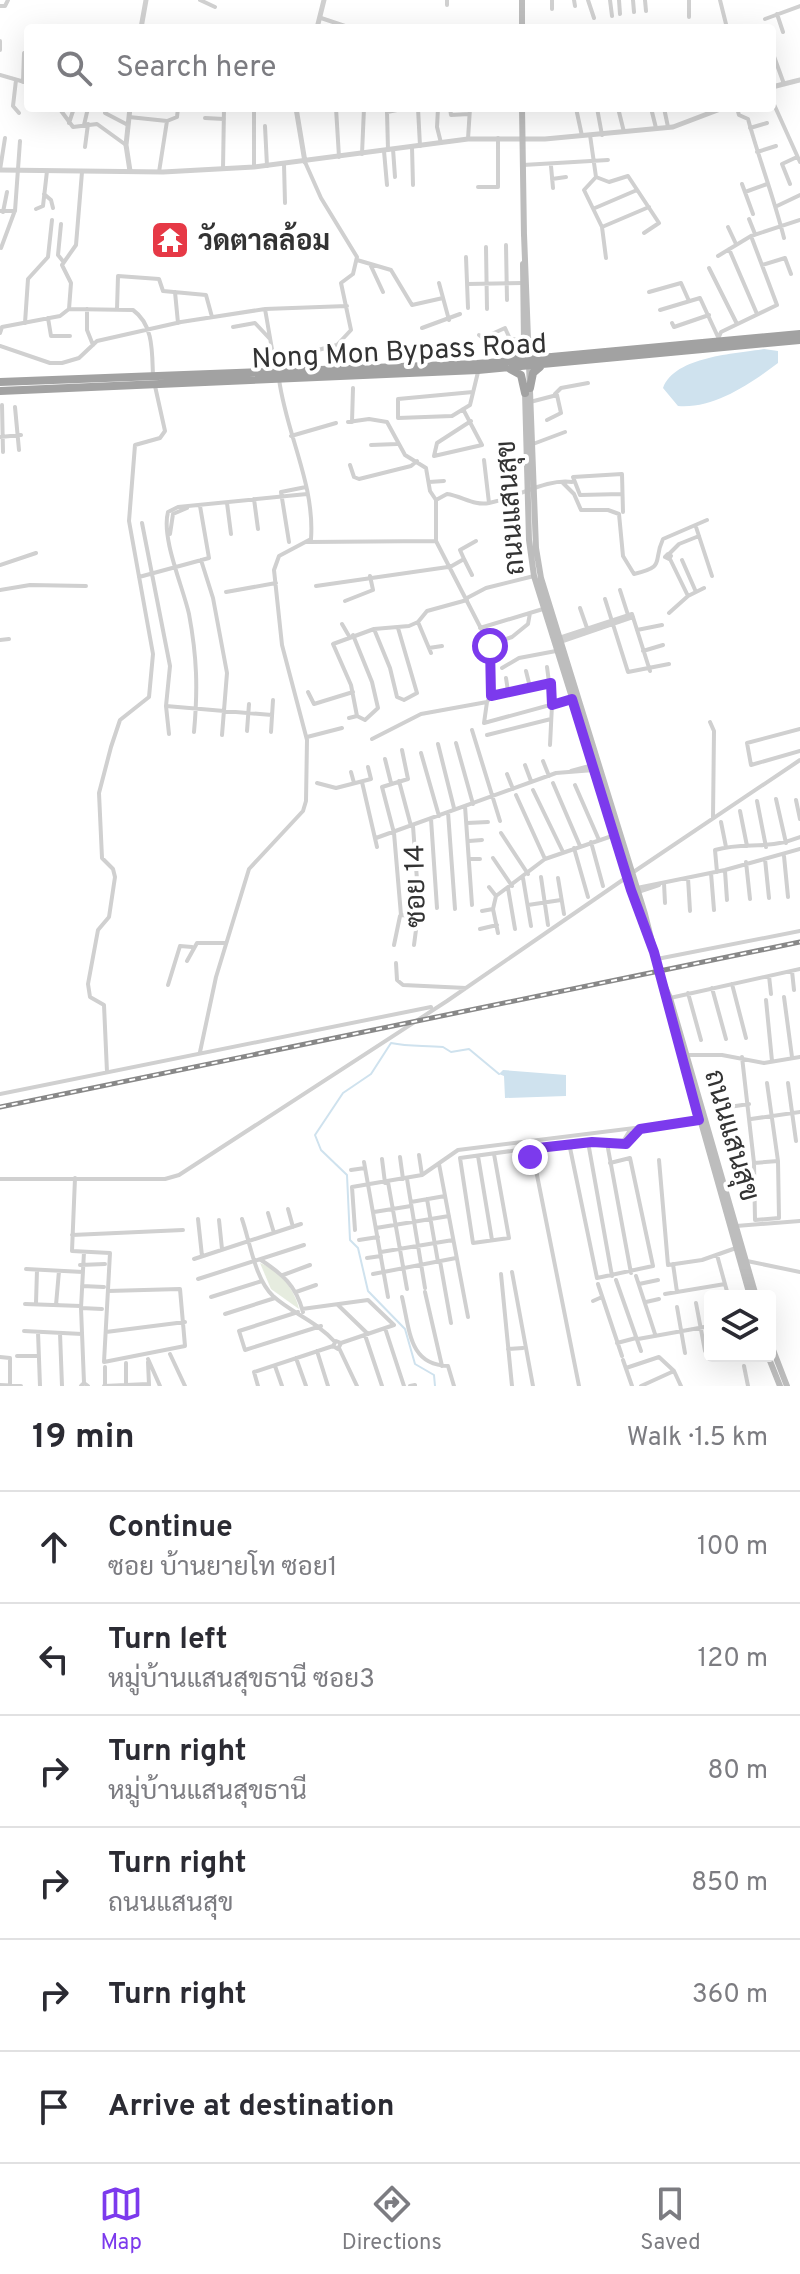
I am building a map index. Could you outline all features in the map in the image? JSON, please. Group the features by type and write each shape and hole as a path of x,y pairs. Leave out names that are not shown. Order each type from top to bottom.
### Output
{"highway":[{"name":"Nong Mon Bypass Road","path":"547,362 718,340 800,334"},
{"name":"Nong Mon Bypass Road","path":"0,391 40,385 527,364 800,340"},
{"path":"525,341 534,354 547,362 535,370 527,390"},
{"path":"502,365 518,356 525,341"},
{"path":"502,365 519,372 527,390"},
{"name":"Nong Mon Bypass Road","path":"345,371 478,370 502,365"},
{"name":"Nong Mon Bypass Road","path":"0,382 40,385"}],"main road":[{"path":"522,0 522,24"},
{"name":"ถนนแสนสุข","path":"522,112 525,341"},
{"name":"ถนนแสนสุข","path":"524,234 522,283 535,577 635,890 736,1226 740,1249 747,1261 752,1290"},
{"name":"ถนนแสนสุข","path":"527,390 530,402 530,488 536,548 594,768 630,875"},
{"name":"ถนนแสนสุข","path":"664,988 670,998 699,1120 751,1290"},
{"path":"776,1358 787,1386"},
{"path":"770,1362 780,1386"}],"street":[{"path":"0,6 5,6 8,0"},
{"path":"142,24 146,0"},
{"path":"200,0 215,7"},
{"path":"319,24 324,0"},
{"path":"552,0 552,9"},
{"path":"588,0 594,18"},
{"path":"610,0 612,16"},
{"path":"619,0 620,14"},
{"path":"633,0 634,12"},
{"path":"645,0 646,11"},
{"path":"689,0 689,17"},
{"path":"720,0 726,24"},
{"path":"792,0 793,8"},
{"path":"765,19 800,6"},
{"path":"777,14 783,32"},
{"path":"321,18 339,24"},
{"path":"0,41 0,50"},
{"path":"776,62 784,84"},
{"path":"0,75 24,82"},
{"path":"16,80 13,106 19,113"},
{"path":"776,86 800,80"},
{"path":"776,109 800,162"},
{"path":"62,112 73,127 97,124 126,145"},
{"path":"69,123 73,112"},
{"path":"85,147 88,112"},
{"path":"105,112 128,121 167,121 177,117 178,112"},
{"path":"129,112 126,145 130,171"},
{"path":"223,169 224,112"},
{"path":"254,112 254,167"},
{"path":"276,361 343,341 351,330 341,283 353,274 357,260 353,248 309,177 297,112"},
{"path":"336,112 339,157"},
{"path":"362,154 364,112"},
{"path":"387,112 387,185"},
{"path":"418,112 420,146"},
{"path":"438,112 441,143"},
{"path":"468,139 470,112"},
{"path":"577,112 582,136"},
{"path":"598,112 602,135"},
{"path":"619,112 624,132"},
{"path":"652,112 656,128"},
{"path":"665,112 668,127"},
{"path":"5,138 0,170 159,172 305,162 468,139 602,135 668,127 711,112"},
{"path":"738,112 748,119 767,184 777,206 784,238"},
{"path":"205,118 224,119"},
{"path":"159,172 167,121"},
{"path":"750,128 767,123"},
{"path":"265,126 267,166"},
{"path":"590,135 596,177"},
{"path":"478,187 498,187 498,138"},
{"path":"1,248 14,213 20,170 20,141"},
{"path":"757,152 776,146"},
{"path":"412,147 413,185"},
{"path":"388,150 395,177"},
{"path":"790,184 782,164 797,157"},
{"path":"523,165 608,160"},
{"path":"284,164 285,203"},
{"path":"551,165 553,188"},
{"path":"36,209 43,206 47,171"},
{"path":"63,260 76,245 82,172"},
{"path":"596,177 609,182 628,176 659,223 644,233"},
{"path":"552,179 566,177"},
{"path":"596,177 584,190 602,227 606,258"},
{"path":"742,184 753,214"},
{"path":"745,192 767,184"},
{"path":"595,208 637,190"},
{"path":"7,192 2,212 14,213"},
{"path":"44,194 51,200 53,208"},
{"path":"777,206 800,195"},
{"path":"602,227 649,207"},
{"path":"718,340 721,332 777,305 749,219"},
{"path":"25,323 28,279 48,257 52,220"},
{"path":"718,256 753,235 782,229 800,220"},
{"path":"0,333 2,327 65,314 69,309 71,283 63,260 58,255 61,224"},
{"path":"728,227 736,244"},
{"path":"506,245 507,300"},
{"path":"486,247 487,309"},
{"path":"729,249 757,314"},
{"path":"466,257 468,308"},
{"path":"762,265 785,258 791,274"},
{"path":"357,260 392,270 411,305 443,298"},
{"path":"370,264 383,292"},
{"path":"709,268 737,324"},
{"path":"117,309 120,274 159,279 163,291 206,295 212,317"},
{"path":"649,292 679,282 689,301"},
{"path":"439,283 449,320"},
{"path":"467,284 522,283"},
{"path":"175,292 178,323"},
{"path":"660,310 701,298 718,340"},
{"path":"0,346 50,363 62,363 79,358 93,345 109,337 178,323 265,309 347,306"},
{"path":"69,309 133,310 149,331 153,380 165,431 160,438 140,441 135,445 129,511 153,654 149,697 120,720 99,793 102,858 113,869 115,877 112,906 109,917 98,930 88,984 90,997 104,1005 107,1072"},
{"path":"87,309 87,330 93,345"},
{"path":"265,309 281,374 291,436 313,516 308,542"},
{"path":"422,328 460,314"},
{"path":"672,323 674,327 686,326 709,315"},
{"path":"48,318 51,336 70,336"},
{"path":"233,327 255,323 270,339"},
{"path":"479,335 483,338 505,328 510,339 525,341"},
{"path":"473,392 398,399 398,418 452,416 470,405 473,392 478,370"},
{"path":"530,402 555,394 561,388 588,383"},
{"path":"353,388 350,422 369,419 387,422 405,455 426,468 436,500 436,541 490,646 491,696 484,723 574,698"},
{"path":"547,420 561,413 555,394"},
{"path":"2,405 3,452"},
{"path":"15,407 19,450"},
{"path":"463,409 471,421 482,445 434,456 437,443 471,421"},
{"path":"291,436 336,423"},
{"path":"531,445 565,432"},
{"path":"2,437 19,436"},
{"path":"371,445 397,444"},
{"path":"484,460 489,503"},
{"path":"350,465 354,477 359,479 411,466 417,461"},
{"path":"507,465 511,495"},
{"path":"436,500 447,494 475,503 489,503 530,488 567,483 575,475 622,474 623,512"},
{"path":"429,482 444,481"},
{"path":"567,483 580,495 622,494"},
{"path":"567,483 581,510 608,510 619,514 623,556 631,572 653,569 679,544 699,536"},
{"path":"280,495 306,487"},
{"path":"194,732 199,674 170,536 168,512 280,495 308,494"},
{"path":"280,495 289,542"},
{"path":"504,498 515,560"},
{"path":"254,499 258,529"},
{"path":"227,503 231,534"},
{"path":"139,577 209,558 200,506"},
{"path":"688,596 666,556 663,539 707,520"},
{"path":"142,523 170,666 166,706 169,734"},
{"path":"696,527 712,576"},
{"path":"200,1052 226,943 253,861 303,811 308,775 307,737 282,645 274,561 285,552 308,542 436,541"},
{"path":"472,575 460,550 476,541"},
{"path":"0,565 16,563 36,553"},
{"path":"316,586 449,567 464,559"},
{"path":"201,560 213,598 227,673 222,735"},
{"path":"682,560 696,592"},
{"path":"345,601 373,590 370,576"},
{"path":"357,716 353,692 333,644 374,629 398,628 418,622 427,611 467,598 486,588 535,577"},
{"path":"226,592 276,583"},
{"path":"0,590 30,585 86,586"},
{"path":"669,613 688,596 704,588"},
{"path":"620,590 650,671"},
{"path":"605,599 628,672 650,671 669,664"},
{"path":"580,608 588,630"},
{"path":"480,628 543,609"},
{"path":"498,642 528,624 530,613"},
{"path":"562,639 630,616"},
{"path":"418,622 430,650 442,646"},
{"path":"342,624 351,636 372,682 378,708 365,720 357,716 349,718"},
{"path":"637,630 662,625"},
{"path":"374,629 390,668 397,697 404,700 417,693 409,656 398,628"},
{"path":"0,640 9,639"},
{"path":"643,651 663,645"},
{"path":"502,668 519,658 557,651"},
{"path":"547,667 552,705 550,745"},
{"path":"526,671 530,687"},
{"path":"506,678 508,692"},
{"path":"491,696 551,683"},
{"path":"308,692 314,704 353,692"},
{"path":"271,732 273,700"},
{"path":"372,739 421,714 487,702"},
{"path":"247,731 249,704"},
{"path":"166,706 272,715"},
{"path":"487,735 551,719"},
{"path":"710,722 714,735 713,818"},
{"path":"307,737 342,728"},
{"path":"800,729 747,743 751,765 800,751"},
{"path":"472,730 500,821"},
{"path":"456,743 473,804"},
{"path":"438,744 455,809"},
{"path":"394,945 401,915 394,833 382,787 408,779 402,750"},
{"path":"421,753 439,816"},
{"path":"385,759 391,783"},
{"path":"0,1179 165,1179 179,1175 466,988 800,760"},
{"path":"543,761 549,776"},
{"path":"525,765 531,782"},
{"path":"317,783 335,787 362,782 371,779 368,767"},
{"path":"376,838 549,776 594,768"},
{"path":"351,772 351,793"},
{"path":"507,774 513,789"},
{"path":"334,776 335,787"},
{"name":"ซอย 14","path":"399,781 412,826 419,907 415,916 414,945"},
{"path":"362,782 377,847"},
{"path":"553,783 577,847 588,897"},
{"path":"575,785 599,840"},
{"path":"533,790 563,852"},
{"path":"516,795 545,859"},
{"path":"776,799 786,843"},
{"path":"796,800 800,819"},
{"path":"757,801 766,847"},
{"path":"465,806 472,905"},
{"path":"740,811 747,846"},
{"path":"448,812 455,909"},
{"path":"431,819 437,908"},
{"path":"467,823 488,822"},
{"path":"721,822 726,847"},
{"path":"501,833 526,876 531,926"},
{"path":"498,933 493,909 496,896 545,859 615,835"},
{"path":"714,910 715,850 766,847 800,837"},
{"path":"468,841 482,840"},
{"path":"591,842 603,886"},
{"path":"635,890 800,849"},
{"path":"784,855 788,897"},
{"path":"493,858 510,887 515,929"},
{"path":"469,859 480,859"},
{"path":"765,859 769,898"},
{"path":"746,861 750,899"},
{"path":"725,870 727,900"},
{"path":"541,877 548,925"},
{"path":"558,878 564,914"},
{"path":"688,878 690,911"},
{"path":"662,884 665,903"},
{"path":"489,887 496,896"},
{"path":"528,905 562,900"},
{"path":"482,911 493,909"},
{"path":"401,915 415,916"},
{"path":"480,929 497,925"},
{"path":"655,956 800,931"},
{"path":"187,961 192,947 201,941 226,943"},
{"path":"168,985 180,946 192,947"},
{"path":"396,963 397,980 403,985 466,988"},
{"path":"670,998 800,969"},
{"path":"792,971 794,990"},
{"path":"769,976 771,994"},
{"path":"732,984 746,1038"},
{"path":"712,988 726,1039"},
{"path":"688,993 701,1040"},
{"path":"784,997 792,1057"},
{"path":"766,1000 772,1062"},
{"path":"0,1094 437,1005"},
{"path":"684,1055 742,1057 772,1062 800,1057"},
{"path":"742,1057 754,1163 755,1220 779,1218 778,1161 767,1083"},
{"path":"788,1083 796,1141"},
{"path":"729,1107 749,1104"},
{"path":"750,1119 800,1112"},
{"path":"355,1230 352,1187 422,1175 458,1150 699,1120"},
{"path":"494,1154 509,1238 473,1243 460,1158 569,1143 621,1145 626,1144 640,1129"},
{"path":"621,1145 630,1130"},
{"path":"588,1142 614,1278 641,1351"},
{"path":"569,1143 597,1278 634,1274 652,1269 653,1264 630,1158 610,1163"},
{"path":"607,1143 634,1274 655,1334"},
{"path":"529,1149 579,1386"},
{"path":"419,1155 422,1175"},
{"path":"478,1156 492,1240"},
{"path":"400,1157 442,1366"},
{"path":"382,1159 407,1289"},
{"path":"659,1160 668,1265 740,1249"},
{"path":"754,1163 778,1161"},
{"path":"364,1162 388,1297"},
{"path":"439,1164 468,1317"},
{"path":"351,1170 365,1168"},
{"path":"75,1178 72,1251 110,1253 106,1289 104,1362 182,1348 187,1343 179,1288 106,1289 82,1286"},
{"path":"374,1212 445,1196"},
{"path":"427,1199 451,1323"},
{"path":"288,1209 293,1227"},
{"path":"268,1213 274,1233"},
{"path":"376,1228 449,1216"},
{"path":"198,1219 202,1256"},
{"path":"242,1219 259,1260 262,1281 275,1298 301,1311 321,1326 337,1345 357,1386"},
{"path":"219,1220 222,1249"},
{"path":"736,1226 800,1221"},
{"path":"194,1259 301,1224"},
{"path":"72,1235 183,1230"},
{"path":"359,1240 378,1237"},
{"path":"367,1258 453,1240"},
{"path":"198,1279 304,1245"},
{"path":"81,1252 84,1385"},
{"path":"718,1254 727,1290"},
{"path":"373,1274 456,1258"},
{"path":"259,1260 283,1275 296,1292 301,1311"},
{"path":"747,1261 800,1272"},
{"path":"82,1265 105,1264"},
{"path":"673,1264 677,1292"},
{"path":"283,1275 310,1265"},
{"path":"26,1269 82,1272"},
{"path":"36,1304 37,1270"},
{"path":"56,1305 59,1271"},
{"path":"512,1272 523,1348 533,1386"},
{"path":"501,1274 512,1386"},
{"path":"639,1284 658,1280"},
{"path":"211,1297 262,1281"},
{"path":"501,1283 514,1282"},
{"path":"598,1284 632,1386"},
{"path":"665,1294 725,1284"},
{"path":"296,1292 316,1285"},
{"path":"402,1297 419,1357 432,1366 450,1368 454,1386"},
{"path":"593,1301 602,1297"},
{"path":"225,1314 275,1298"},
{"path":"645,1303 659,1299"},
{"path":"258,1386 254,1372 394,1325 368,1300 301,1311 239,1331 245,1350 321,1326"},
{"path":"696,1303 704,1346"},
{"path":"25,1304 102,1309"},
{"path":"337,1304 366,1334 382,1386"},
{"path":"677,1307 685,1353"},
{"path":"106,1332 185,1322"},
{"path":"617,1343 704,1327"},
{"path":"385,1328 404,1386"},
{"path":"24,1331 82,1334"},
{"path":"38,1332 40,1386"},
{"path":"60,1333 62,1386"},
{"path":"508,1349 523,1348"},
{"path":"317,1351 328,1386"},
{"path":"170,1354 183,1385"},
{"path":"17,1356 39,1356"},
{"path":"0,1357 10,1358 10,1386"},
{"path":"626,1368 659,1357 674,1371 681,1386"},
{"path":"296,1358 306,1386"},
{"path":"105,1367 105,1386 148,1385 148,1359 160,1386"},
{"path":"126,1363 126,1386"},
{"path":"275,1364 282,1386"},
{"path":"744,1366 748,1386"},
{"path":"642,1386 674,1371"},
{"path":"658,1379 662,1386"},
{"path":"0,1385 21,1386"}],"shaded area":[{"path":"260,1263 285,1281 299,1309 271,1289"}],"water":[{"path":"764,349 778,351 778,363 744,387 718,399 705,404 678,406 663,388 670,377 693,363"},
{"path":"503,1070 566,1075 566,1096 505,1098 504,1076 499,1074"}],"waterway":[{"path":"435,1386 434,1375 415,1364 405,1329 368,1291 358,1248 350,1240 347,1175 321,1150 315,1135 343,1093 371,1074 391,1043 443,1047 451,1052 469,1049 499,1074"}],"railway":[{"path":"0,1107 800,942"}],"place":[{"name":"วัดตาลล้อม","path":"170,240"}],"route":[{"path":"490,646 491,696 551,683 552,705 572,699 639,915 654,952 699,1120 640,1129 626,1144 621,1145 592,1142 529,1149 530,1157"}]}
